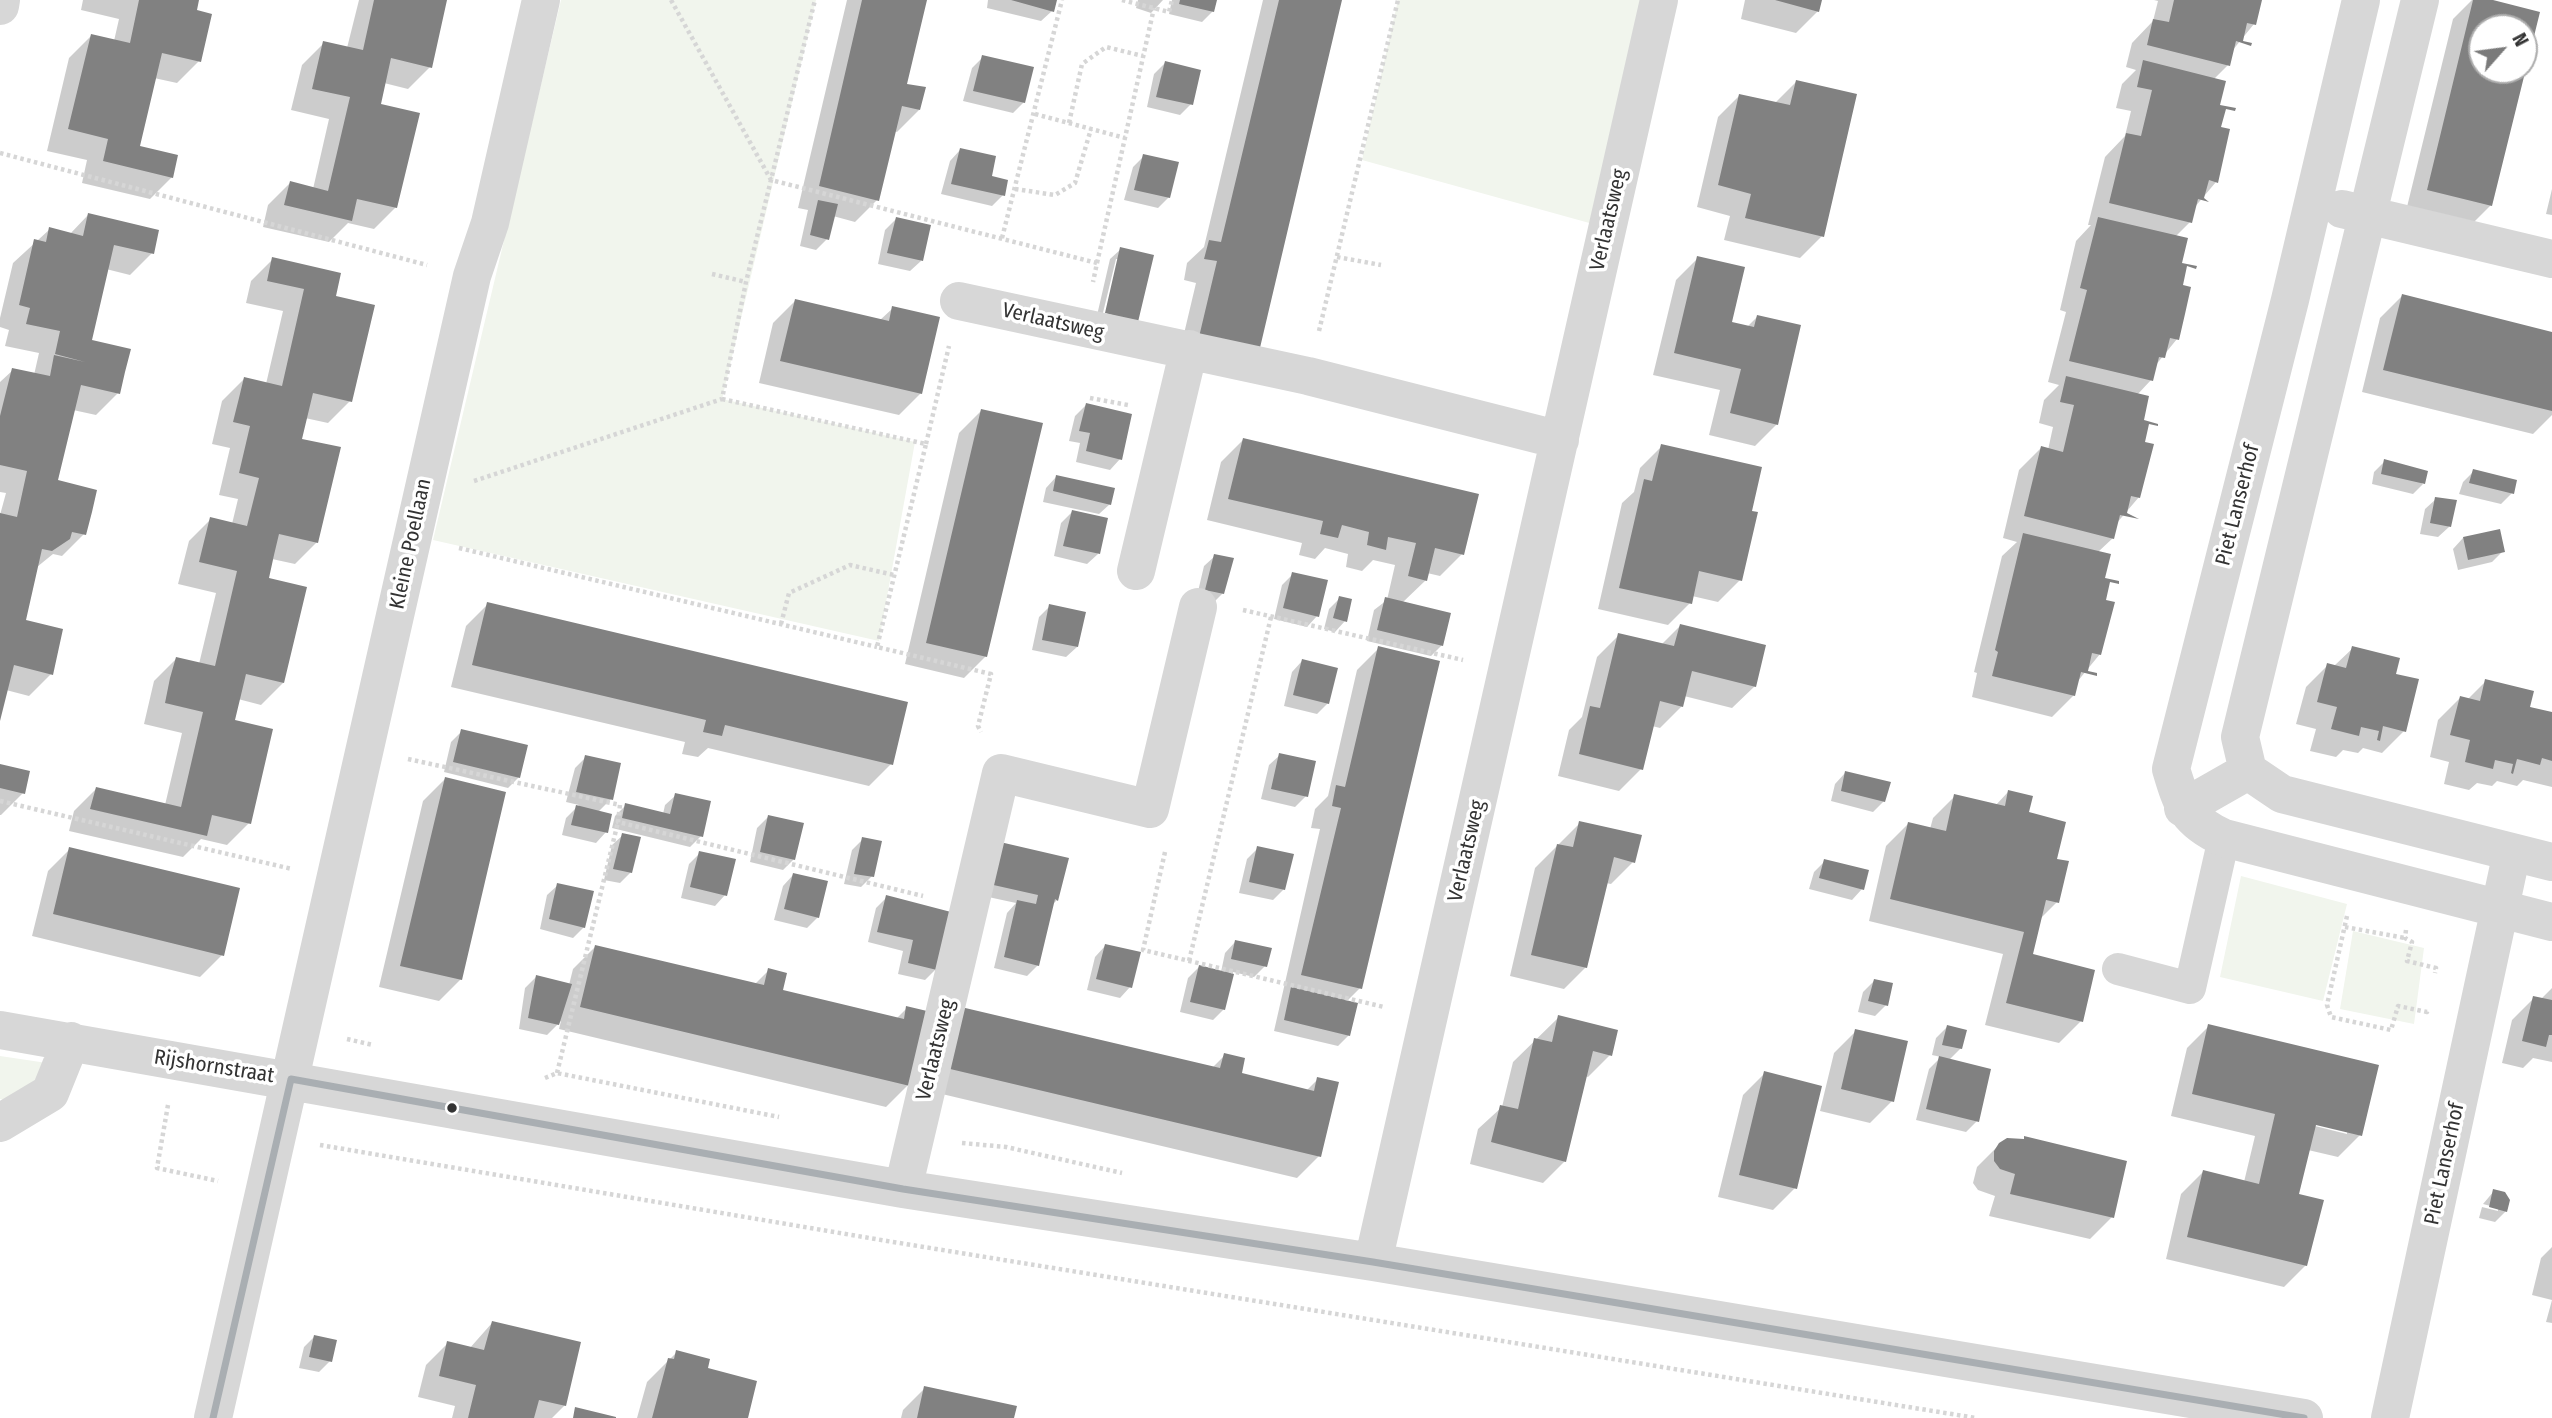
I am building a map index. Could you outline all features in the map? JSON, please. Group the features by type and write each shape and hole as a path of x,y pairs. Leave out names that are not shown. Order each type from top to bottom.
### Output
{"street":[{"path":"0,6 1,0"},
{"name":"Kleine Poellaan","path":"213,1418 366,755 471,276 490,223 541,0"},
{"name":"Verlaatsweg","path":"1373,1262 1659,0"},
{"name":"Piet Lanserhof","path":"2183,808 2171,769 2361,0"},
{"path":"2420,0 2365,215 2240,737 2248,771 2282,794 2552,862"},
{"path":"2313,201 2552,259"},
{"name":"Verlaatsweg","path":"959,301 1083,330 1189,349 1308,376 1560,440"},
{"path":"1136,571 1189,349"},
{"path":"1001,773 1150,809 1198,607"},
{"path":"2248,771 2183,808 2204,829 2224,838 2552,922"},
{"name":"Verlaatsweg","path":"903,1189 1001,773"},
{"name":"Piet Lanserhof","path":"2390,1418 2512,852"},
{"name":"Rijshornstraat","path":"0,1030 71,1041 176,1063 291,1079 903,1189 1373,1262 2304,1418"},
{"path":"0,1123 50,1093 71,1041"}],"lane":[{"path":"2119,969 2190,988 2224,838"}],"path":[{"path":"671,0 771,180 1097,263"},
{"path":"722,399 746,282 815,0"},
{"path":"1002,238 1062,0"},
{"path":"1122,0 1170,12 1172,0"},
{"path":"1308,376 1398,0"},
{"path":"1083,330 1154,8"},
{"path":"1069,123 1082,64 1107,47 1143,56"},
{"path":"1035,114 1125,138"},
{"path":"1015,189 1055,195 1075,183 1091,129"},
{"path":"0,153 471,276"},
{"path":"1337,257 1381,265"},
{"path":"712,274 746,282"},
{"path":"877,647 959,301"},
{"path":"1090,398 1131,406"},
{"path":"421,499 722,399 926,444"},
{"path":"412,538 991,674 978,726 1001,773"},
{"path":"781,624 789,593 850,565 894,575"},
{"path":"1235,608 1508,669"},
{"path":"1189,961 1270,617"},
{"path":"366,755 389,754 620,806 557,1073 550,1125"},
{"path":"0,801 337,880"},
{"path":"1150,809 1167,846 1143,950 1429,1016"},
{"path":"618,822 971,907"},
{"path":"2356,871 2327,1005 2332,1017 2391,1030 2398,1006 2427,1012 2430,1001"},
{"path":"2405,938 2415,886"},
{"path":"2345,926 2405,938 2412,942 2407,961 2436,968 2434,979"},
{"path":"342,1037 381,1047"},
{"path":"176,1063 157,1168 266,1192"},
{"path":"537,1081 557,1073 784,1118"},
{"path":"278,1138 915,1246 1976,1418"},
{"path":"911,1151 931,1153 949,1142 1006,1147 1135,1175"}],"shaded area":[{"path":"561,0 816,0 722,399 915,442 879,641 433,540"},
{"path":"1398,0 1646,0 1593,224 1362,160"},
{"path":"2241,876 2347,904 2323,1001 2220,977"},
{"path":"2353,931 2424,948 2414,1024 2340,1009"},
{"path":"0,1056 47,1063 28,1104 0,1099"}],"building":[{"path":"139,0 199,0 197,10 212,14 201,62 162,53 140,146 178,155 173,178 103,161 108,139 68,129 91,34 130,43"},
{"path":"374,0 447,0 432,68 391,58 381,104 420,113 397,208 357,199 352,221 284,205 290,181 328,191 350,97 312,89 323,41 363,50"},
{"path":"862,0 927,0 907,84 926,87 920,110 902,106 879,201 819,186"},
{"path":"1011,0 1057,0 1054,12"},
{"path":"1180,0 1217,0 1214,12 1179,4"},
{"path":"1279,0 1342,0 1259,352 1199,337 1217,261 1204,259 1209,240 1221,242"},
{"path":"1775,0 1822,0 1819,12"},
{"path":"2174,0 2262,0 2256,25 2247,23 2243,41 2252,43 2251,46 2236,41 2230,66 2147,45 2153,19 2169,22"},
{"path":"2473,0 2493,0 2540,12 2538,20 2538,14 2470,14"},
{"path":"2468,21 2468,84 2522,84 2492,206 2427,190"},
{"path":"982,55 1034,67 1025,103 973,91"},
{"path":"2143,60 2226,81 2220,105 2236,108 2235,111 2226,109 2221,127 2230,129 2218,183 2209,180 2204,198 2209,202 2198,199 2192,223 2109,203 2126,133 2141,136 2152,90 2137,87"},
{"path":"1165,61 1201,70 1193,105 1156,97"},
{"path":"1796,80 1857,94 1824,237 1745,218 1751,194 1718,185 1739,94 1790,105"},
{"path":"960,148 996,156 992,176 1008,180 1005,196 951,184"},
{"path":"1143,154 1179,162 1170,198 1134,190"},
{"path":"818,200 838,204 829,240 810,235"},
{"path":"88,213 159,230 154,254 114,245 92,340 131,349 120,394 81,385 58,480 97,490 92,512 86,535 72,532 70,539 52,551 42,549 26,620 63,629 53,675 14,665 0,721 0,513 17,517 27,471 0,465 0,416 12,368 50,376 54,355 85,362 55,354 60,331 26,324 30,308 19,305 34,239 46,242 49,227 83,236"},
{"path":"896,217 931,225 923,261 887,253"},
{"path":"2098,217 2188,238 2182,263 2197,266 2196,269 2187,266 2183,285 2191,287 2179,340 2170,338 2165,358 2159,357 2153,381 2069,361 2087,290 2080,288"},
{"path":"1120,247 1154,255 1138,322 1105,313"},
{"path":"1697,256 1745,267 1732,322 1754,327 1757,315 1801,325 1778,425 1730,413 1741,369 1674,353"},
{"path":"272,257 341,273 336,296 375,305 352,402 313,393 302,439 341,447 318,543 279,534 269,578 307,587 284,683 246,674 235,720 273,729 251,824 212,815 207,836 90,809 96,787 181,807 203,712 165,703 170,678 176,657 215,666 237,571 199,562 210,517 247,526 259,478 239,473 250,426 233,422 244,377 282,386 304,289 267,281"},
{"path":"2402,294 2552,332 2552,411 2383,370"},
{"path":"795,299 889,321 892,306 940,317 922,394 780,361"},
{"path":"2066,376 2149,396 2144,420 2158,424 2149,424 2145,442 2154,444 2140,498 2131,496 2127,513 2139,519 2120,515 2114,539 2024,516 2041,446 2063,452 2074,405 2060,402"},
{"path":"1086,403 1132,414 1122,460 1086,451 1090,433 1079,431"},
{"path":"981,409 1043,423 987,657 926,643"},
{"path":"1243,438 1479,494 1464,555 1435,548 1427,581 1408,576 1416,543 1388,537 1386,550 1367,545 1369,532 1342,525 1338,538 1320,534 1323,521 1228,499"},
{"path":"1661,444 1762,467 1752,511 1758,512 1742,581 1699,571 1692,604 1619,588 1644,479 1652,481"},
{"path":"2384,459 2428,471 2425,484 2381,474"},
{"path":"2473,469 2517,480 2514,494 2469,483"},
{"path":"1056,475 1115,488 1111,505 1053,491"},
{"path":"2435,497 2457,500 2451,527 2430,523"},
{"path":"1072,510 1108,518 1100,554 1063,546"},
{"path":"2500,529 2505,552 2468,560 2463,537"},
{"path":"2023,533 2111,554 2105,578 2119,581 2119,584 2110,582 2106,600 2115,602 2101,655 2092,653 2088,671 2097,673 2097,676 2081,672 2075,696 1992,676 1998,652 1995,650"},
{"path":"1214,554 1234,558 1224,594 1205,590"},
{"path":"1292,572 1328,580 1319,617 1283,608"},
{"path":"1339,596 1352,599 1347,622 1333,618"},
{"path":"1385,597 1451,613 1443,646 1377,630"},
{"path":"487,602 908,702 893,765 725,725 722,736 703,732 706,720 472,665"},
{"path":"1049,604 1086,612 1078,647 1042,640"},
{"path":"1680,624 1766,645 1756,687 1692,671 1683,707 1660,701 1643,770 1579,754 1590,706 1600,708 1618,633 1674,646"},
{"path":"1378,646 1440,661 1362,989 1301,975 1341,808 1332,806 1336,785 1345,787"},
{"path":"2352,646 2400,658 2396,674 2419,679 2406,732 2383,726 2380,741 2377,740 2379,731 2361,727 2359,736 2331,729 2337,707 2317,702 2327,663 2346,668"},
{"path":"1302,659 1338,668 1329,704 1293,695"},
{"path":"2485,679 2534,691 2530,707 2552,712 2552,761 2542,758 2540,765 2517,759 2513,774 2513,764 2495,760 2493,769 2465,762 2470,740 2450,735 2460,696 2480,701"},
{"path":"461,729 528,745 520,778 453,762"},
{"path":"1279,753 1316,761 1308,797 1271,789"},
{"path":"585,755 621,763 613,800 576,792"},
{"path":"0,764 30,771 25,794 0,788"},
{"path":"1845,771 1891,782 1885,802 1841,791"},
{"path":"445,777 506,792 462,980 400,966"},
{"path":"2008,790 2033,796 2029,812 2066,822 2057,859 2069,861 2059,903 2046,900 2033,954 2095,970 2083,1022 2006,1003 2024,932 1890,899 1908,822 1946,831 1954,794 2005,806"},
{"path":"675,793 711,801 703,837 622,818 625,803 670,814"},
{"path":"576,805 612,814 608,833 571,825"},
{"path":"768,815 804,823 795,860 760,852"},
{"path":"1579,821 1642,835 1635,863 1614,857 1587,968 1531,955 1557,844 1573,847"},
{"path":"622,833 641,837 632,873 613,869"},
{"path":"862,837 882,841 874,877 854,874"},
{"path":"1000,842 1069,858 1058,901 1055,899 1039,966 1004,957 1017,900 1036,904 1038,895 989,884"},
{"path":"1257,846 1294,854 1285,890 1249,882"},
{"path":"69,847 240,888 224,956 53,914"},
{"path":"699,851 736,859 727,896 690,887"},
{"path":"1824,859 1869,870 1864,890 1819,878"},
{"path":"793,873 828,881 819,918 784,909"},
{"path":"557,883 594,891 585,928 549,919"},
{"path":"886,895 951,912 937,970 908,963 913,940 877,932"},
{"path":"1235,940 1272,948 1267,967 1231,959"},
{"path":"1105,944 1141,952 1132,988 1096,979"},
{"path":"595,945 764,985 768,968 787,973 783,990 904,1019 906,1006 927,1011 910,1086 580,1007"},
{"path":"1199,965 1234,974 1225,1010 1190,1002"},
{"path":"536,975 572,984 559,1025 528,1018"},
{"path":"1874,979 1893,983 1888,1006 1868,1001"},
{"path":"1291,987 1358,1003 1350,1036 1284,1020"},
{"path":"2533,996 2552,1000 2552,1035 2549,1035 2546,1047 2522,1041"},
{"path":"961,1007 1220,1068 1224,1053 1245,1058 1242,1073 1314,1091 1317,1077 1339,1082 1321,1157 946,1068"},
{"path":"1558,1015 1618,1030 1612,1056 1593,1051 1566,1162 1491,1142 1500,1105 1518,1109 1534,1038 1552,1042"},
{"path":"2208,1024 2379,1065 2362,1136 2316,1125 2299,1194 2324,1200 2307,1266 2187,1237 2203,1170 2259,1184 2275,1114 2192,1094"},
{"path":"1947,1025 1967,1030 1962,1049 1942,1045"},
{"path":"1855,1029 1908,1041 1894,1102 1841,1089"},
{"path":"1939,1056 1991,1069 1979,1122 1926,1109"},
{"path":"1764,1071 1822,1086 1797,1189 1739,1175"},
{"path":"2024,1136 2127,1161 2114,1218 2010,1194 2015,1174 2000,1169 1994,1161 1994,1151 1999,1143 2007,1138 2024,1139"},
{"path":"2493,1189 2505,1192 2510,1200 2507,1212 2489,1207"},
{"path":"492,1321 581,1342 566,1406 539,1400 534,1418 468,1418 476,1385 439,1376 447,1341 484,1350"},
{"path":"314,1335 337,1340 332,1362 309,1357"},
{"path":"676,1350 710,1359 708,1368 757,1381 748,1418 652,1418 668,1358 674,1359"},
{"path":"924,1386 1017,1406 1014,1418 917,1418"},
{"path":"575,1407 616,1417 616,1418 573,1418"}],"transit line":[{"path":"213,1418 291,1079 903,1189 1373,1262 2304,1418"}]}
